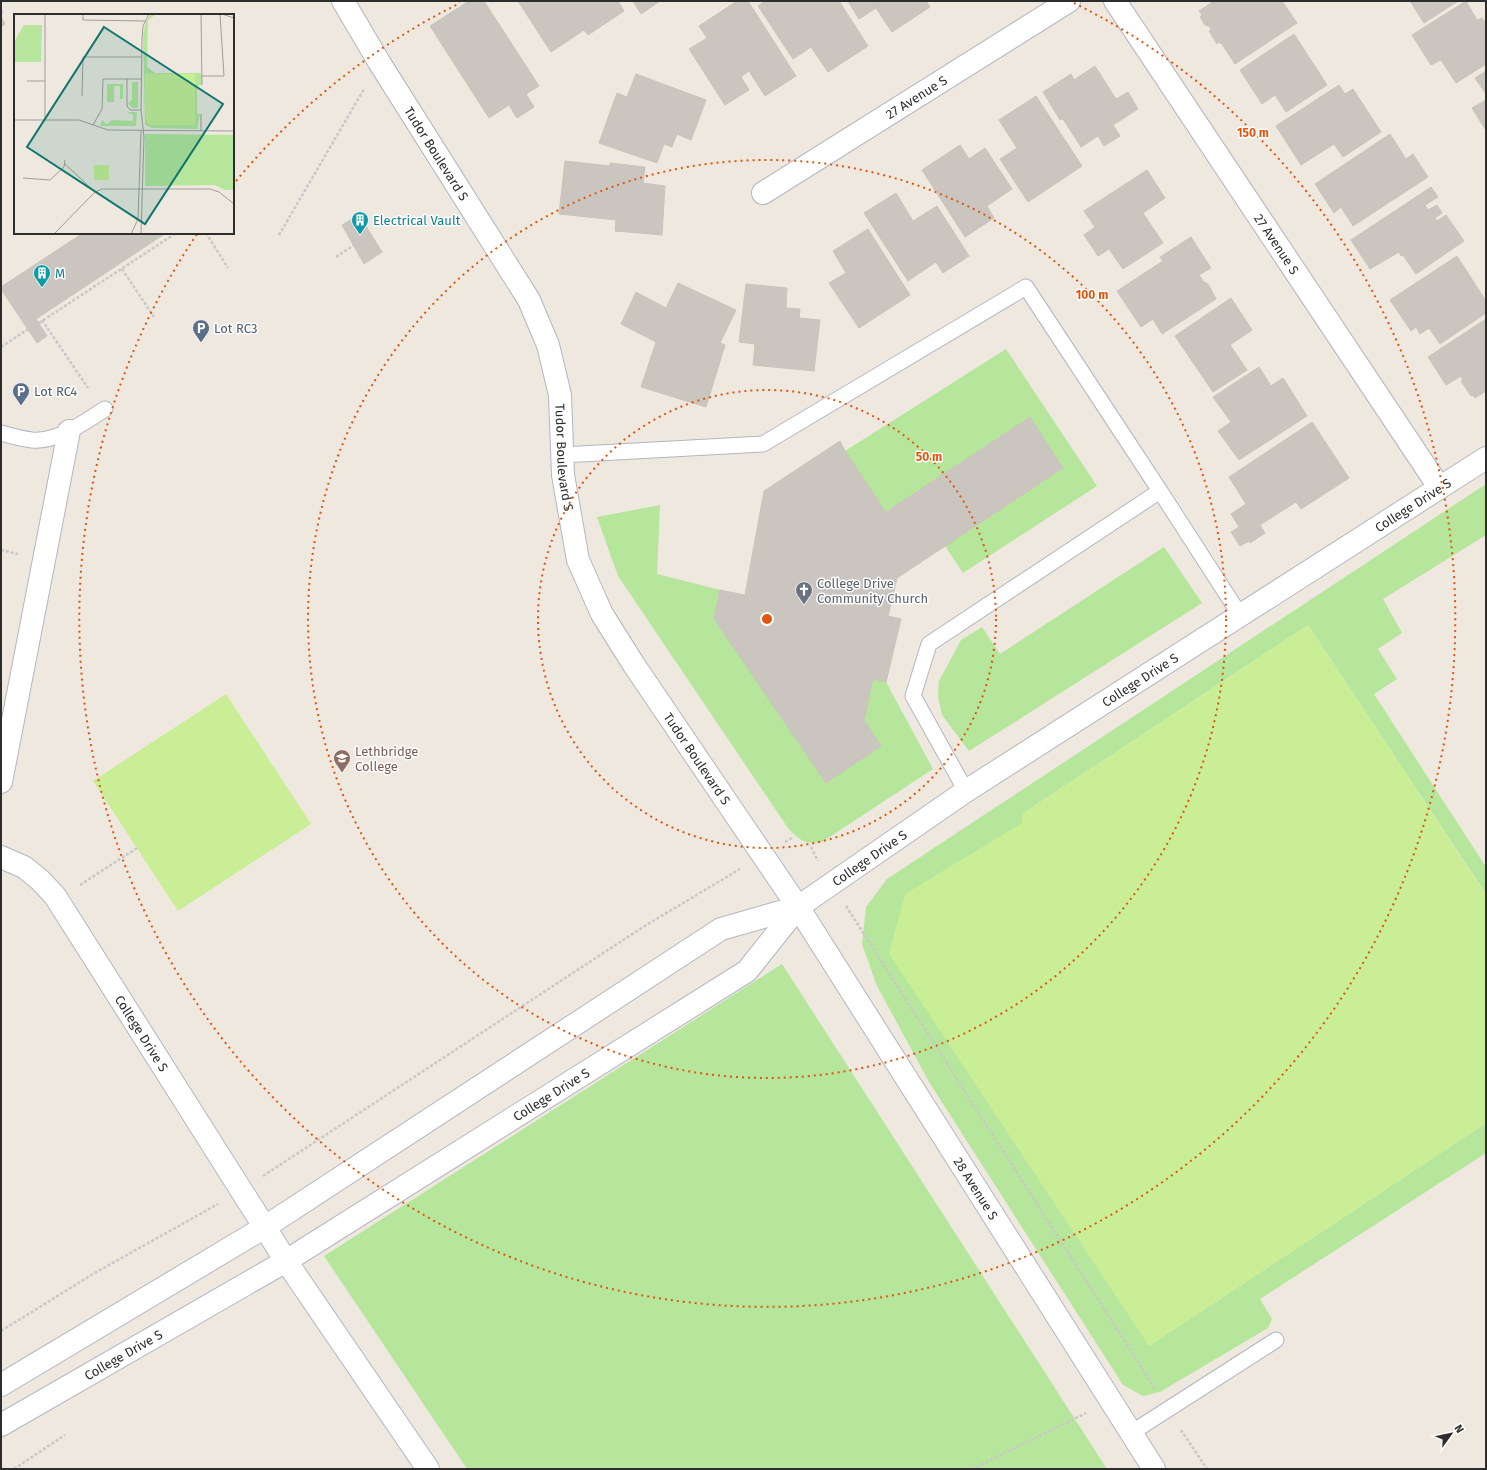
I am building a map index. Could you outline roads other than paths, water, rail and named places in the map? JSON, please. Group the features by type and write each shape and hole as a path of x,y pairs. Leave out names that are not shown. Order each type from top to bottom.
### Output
{"street":[{"name":"27 Avenue S","path":"763,193 1069,1"},
{"name":"27 Avenue S","path":"1115,1 1439,488"},
{"name":"Tudor Boulevard S","path":"346,2 379,62 529,300 548,345 560,395 563,475 578,560 602,614 634,665 798,907"},
{"path":"1,782 69,431"},
{"name":"College Drive S","path":"1,1425 286,1261 747,971 798,907 966,791 1486,458"},
{"name":"College Drive S","path":"1,858 24,867 40,880 58,899 286,1261 428,1469"},
{"name":"College Drive S","path":"1,1385 265,1227 722,929 798,907"},
{"name":"28 Avenue S","path":"798,907 1154,1469"}],"lane":[{"path":"562,455 764,444 1026,287 1240,615"},
{"path":"1,433 32,440 52,438 69,431 105,409"},
{"path":"966,791 914,696 929,644 1160,491"},
{"path":"1131,1433 1276,1340"}],"place":[{"name":"Electrical Vault","path":"360,235"},
{"name":"M","path":"42,288"},
{"name":"Lot RC3","path":"201,343"},
{"name":"Lot RC4","path":"21,406"},
{"name":"College Drive Community Church","path":"804,605"},
{"name":"Lethbridge College","path":"342,773"}]}
